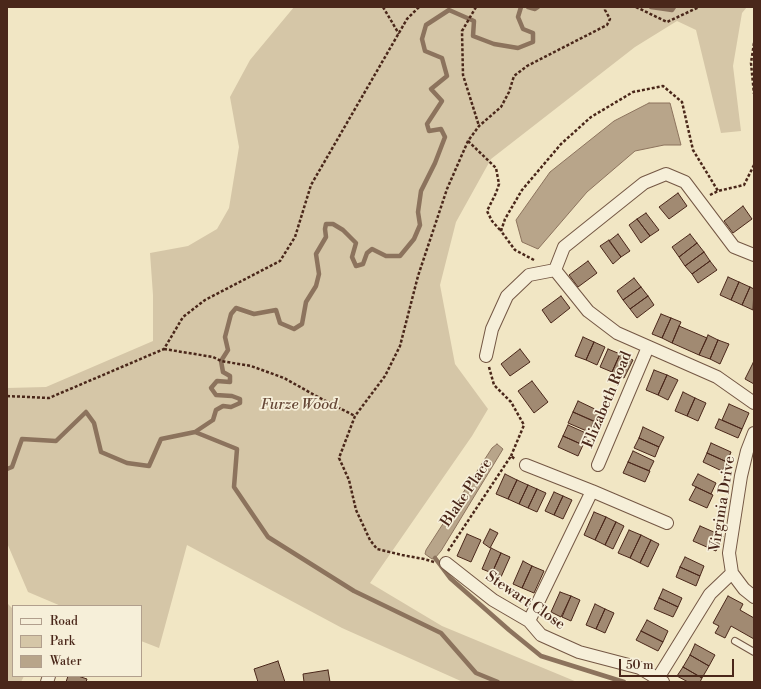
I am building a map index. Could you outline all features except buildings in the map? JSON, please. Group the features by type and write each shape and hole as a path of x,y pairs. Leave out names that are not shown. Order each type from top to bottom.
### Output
{"street":[{"path":"486,356 492,329 507,296 530,275 555,270 564,248 644,183 666,174 685,182 734,247 754,255"},
{"name":"Elizabeth Road","path":"555,270 588,311 617,333 717,377 754,403"},
{"name":"Elizabeth Road","path":"598,465 648,347"},
{"name":"Virginia Drive","path":"754,433 747,451 741,476 729,553 732,573 744,589 754,597"},
{"path":"526,465 667,523"},
{"path":"529,621 592,492"},
{"name":"Stewart Close","path":"446,563 493,600 529,621 541,635 579,652 640,668 660,680 710,594 732,573"}],"lane":[{"path":"734,641 754,652"}],"path":[{"path":"383,7 399,34"},
{"path":"164,349 183,317 204,300 280,261 295,237 311,185 407,19 420,7"},
{"path":"476,7 462,31 463,75 478,126"},
{"path":"446,563 439,564 424,559 377,549 370,540 356,510 349,480 339,458 355,416 385,376 400,346 418,276 444,196 468,141 478,126 501,107 509,92 514,76 527,66 607,25 610,19 605,10 606,7"},
{"path":"636,7 667,22 699,7"},
{"path":"754,43 751,63 754,94"},
{"path":"501,231 522,190 561,144 591,117 633,92 663,86 682,102 693,150 718,191"},
{"path":"468,141 496,168 499,184 487,211 492,221 515,250 535,260"},
{"path":"698,200 718,191 744,185 754,164"},
{"path":"7,396 48,398 164,349 213,357 221,361 251,366 284,378 355,416"},
{"path":"486,356 494,385 512,402 524,425 511,456"},
{"name":"Blake Place","path":"446,563 446,553 511,456 526,465"}],"green space":[{"name":"Furze Wood","path":"294,7 747,7 742,13 733,66 741,131 721,133 696,30 677,21 635,47 491,159 456,222 440,285 455,364 488,409 472,436 370,583 442,626 577,682 463,682 342,628 187,545 159,648 142,641 142,605 59,605 28,592 7,543 7,388 46,387 153,341 153,295 150,253 188,246 217,229 229,208 239,147 230,97 250,60"},
{"path":"8,604 12,608 12,677 24,677 21,682 7,682"}],"water":[{"path":"649,103 670,103 681,145 664,145 635,151 587,192 538,249 522,242 516,220 550,172 614,121"},
{"path":"497,444 503,449 441,551 435,558 432,559 425,554 426,550 492,448"}],"waterway":[{"path":"7,469 12,467 22,439 56,441 86,412 94,423 101,452 127,463 149,466 161,439 195,432 213,420 216,410 223,406 231,407 240,403 240,399 232,396 216,395 211,388 217,381 230,382 230,376 223,372 221,361 228,350 225,337 231,314 236,308 254,314 276,310 280,323 294,329 302,324 306,302 316,286 319,274 316,254 326,237 326,224 333,224 343,230 356,243 352,257 356,266 363,264 367,253 372,249 386,256 400,256 414,239 420,225 418,212 421,191 435,163 445,137 441,129 429,131 427,124 442,101 431,89 447,76 442,58 425,51 422,39 426,25 449,10 474,21 473,36 494,44 518,48 533,42 533,33 523,29 518,17 521,7"},
{"path":"528,7 535,9 538,7"},
{"path":"651,7 672,10 674,7"},
{"path":"195,432 237,449 234,487 268,537 354,591 441,633 476,673 498,682"},
{"path":"435,558 450,578 541,656 624,682"}]}
